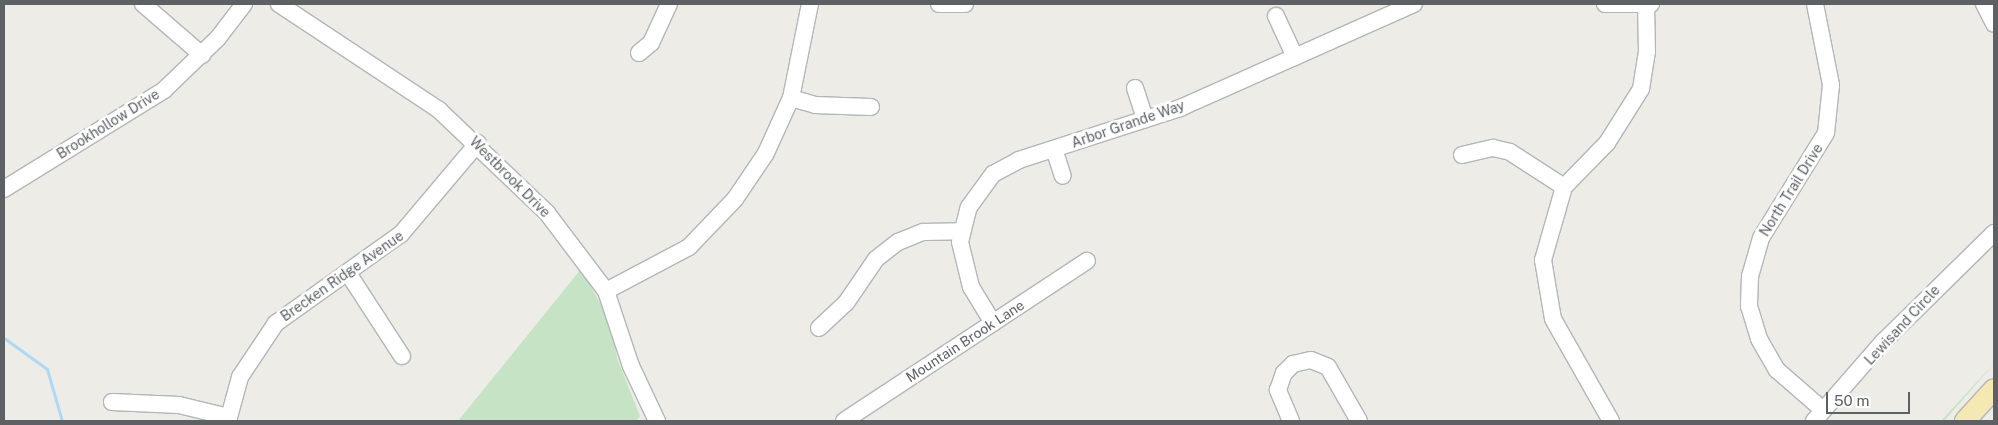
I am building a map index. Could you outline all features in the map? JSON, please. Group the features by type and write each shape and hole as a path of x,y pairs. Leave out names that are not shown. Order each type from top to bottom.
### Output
{"main road":[{"path":"1965,421 1994,390"}],"street":[{"path":"143,4 202,55"},
{"name":"Brookhollow Drive","path":"4,189 146,102 202,55 244,4"},
{"name":"Westbrook Drive","path":"279,4 392,77 478,143 547,213 606,290 631,366 657,421"},
{"path":"638,53 651,43 669,4"},
{"path":"606,290 689,247 735,199 766,153 791,98 810,4"},
{"path":"939,4 965,4"},
{"name":"Arbor Grande Way","path":"993,323 962,263 962,231 969,207 993,174 1019,160 1180,108 1414,4"},
{"path":"1605,4 1648,4 1647,52 1640,88 1608,143 1564,187 1544,260 1546,294 1553,318 1611,421"},
{"name":"North Trail Drive","path":"1815,4 1831,85 1826,133 1760,238 1750,276 1749,306 1759,339 1777,370 1819,415"},
{"path":"1984,4 1994,24"},
{"path":"1276,16 1295,57"},
{"path":"1135,88 1145,119"},
{"path":"791,98 815,105 871,107"},
{"name":"Brecken Ridge Avenue","path":"229,419 252,353 276,323 418,219 478,143"},
{"path":"1462,155 1493,148 1510,152 1564,187"},
{"path":"1054,149 1063,176"},
{"path":"819,328 846,303 876,259 898,242 923,232 962,231"},
{"name":"Lewisand Circle","path":"1819,415 1883,342 1994,233"},
{"name":"Mountain Brook Lane","path":"854,418 1087,260"},
{"path":"348,272 402,356"},
{"path":"1291,421 1278,390 1284,373 1293,364 1310,360 1328,367 1359,421"},
{"path":"112,402 179,405 229,419"}],"green space":[{"path":"581,269 610,321 617,358 640,416 636,421 458,421"},
{"path":"1994,364 1944,421 1941,421 1975,384"}],"waterway":[{"path":"4,338 47,369 62,421"}]}
